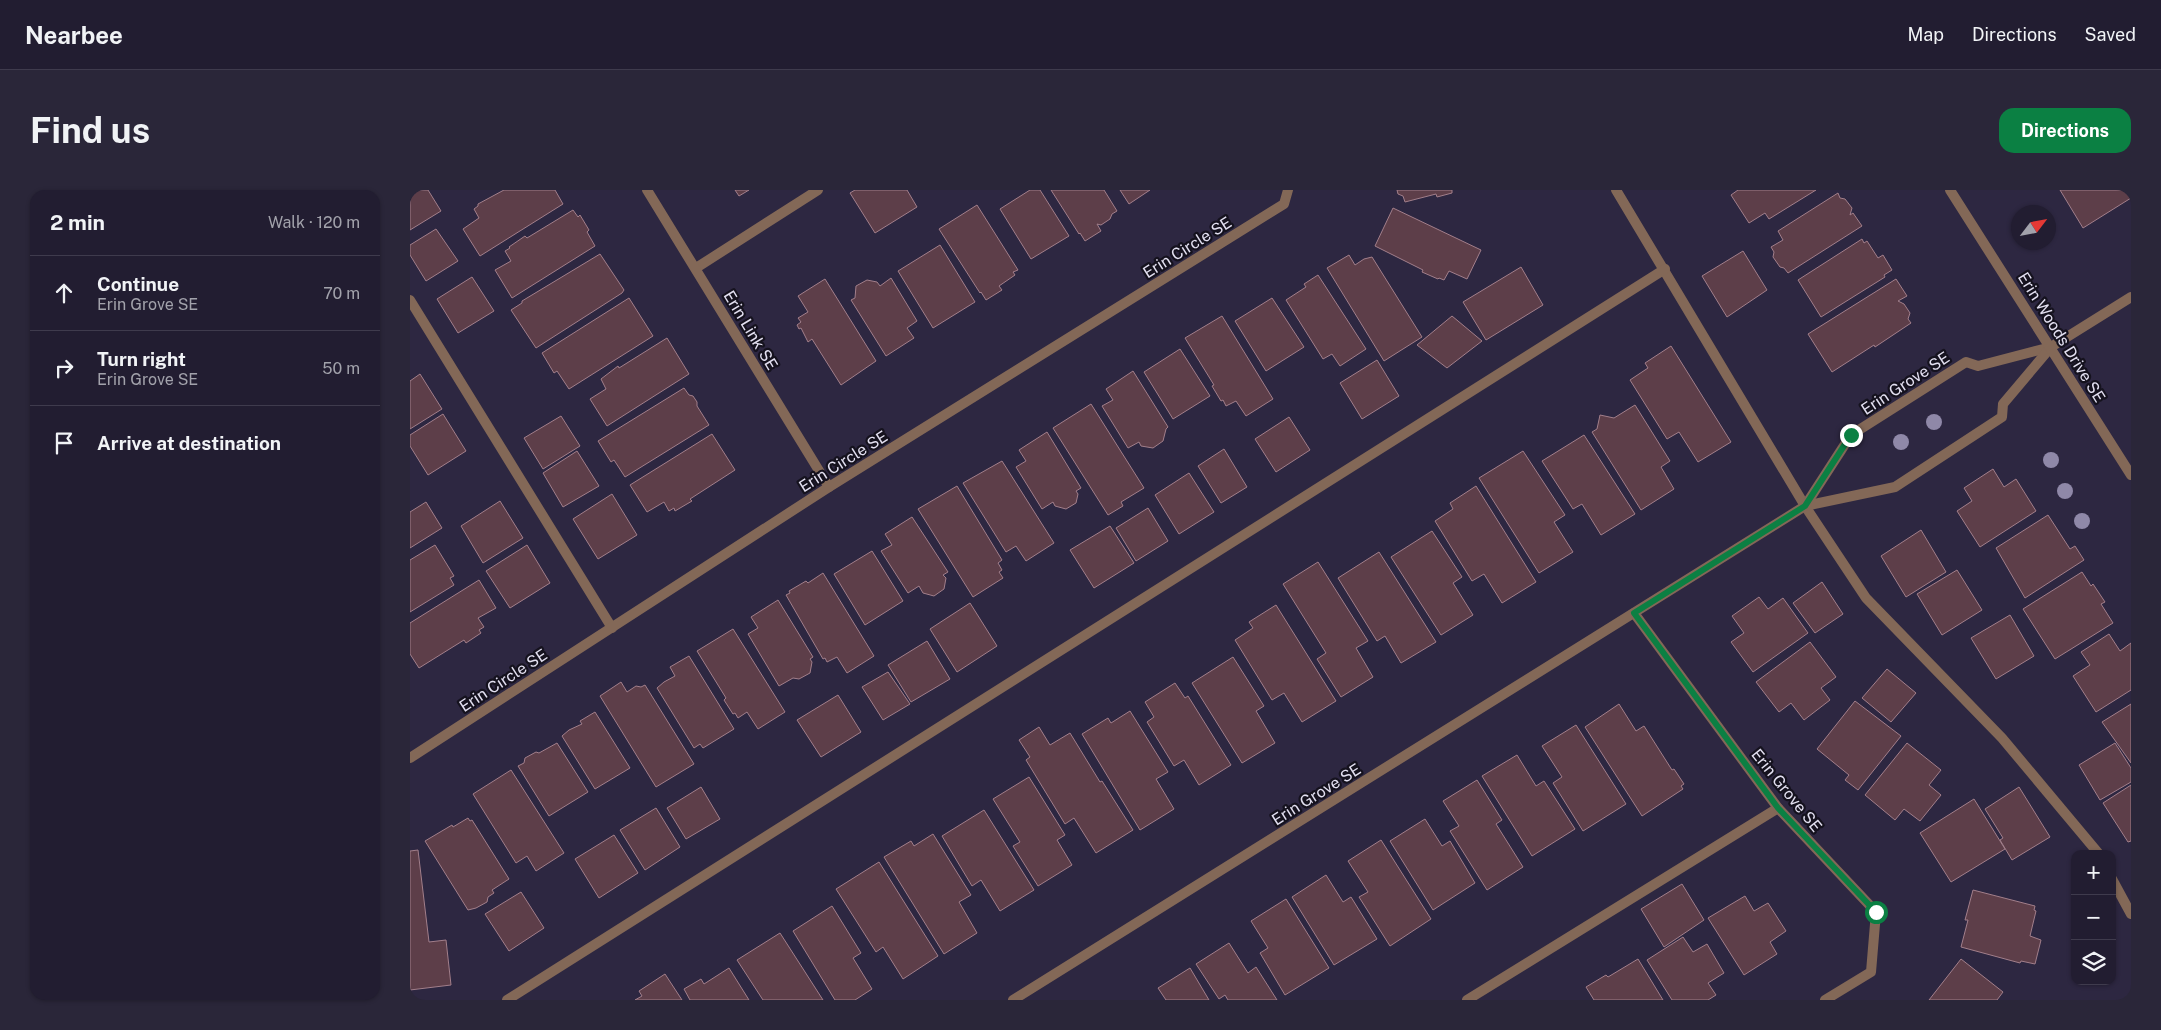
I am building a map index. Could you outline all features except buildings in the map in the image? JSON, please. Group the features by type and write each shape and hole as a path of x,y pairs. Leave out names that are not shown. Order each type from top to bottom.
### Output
{"street":[{"name":"Erin Link SE","path":"647,190 829,487"},
{"path":"696,268 818,190"},
{"name":"Erin Circle SE","path":"410,758 829,487 1284,204 1288,190"},
{"path":"1616,190 1665,269 1805,506 1866,598 2002,738 2096,850"},
{"name":"Erin Woods Drive SE","path":"1950,190 2131,475"},
{"path":"507,1000 1665,269"},
{"path":"2051,347 2131,297"},
{"path":"410,300 612,628"},
{"name":"Erin Grove SE","path":"1805,506 1851,435 1966,362 1978,366 2051,347"},
{"name":"Erin Grove SE","path":"1013,1000 1805,506 1895,487 2002,417 2004,404 2051,347"},
{"name":"Erin Grove SE","path":"1634,613 1778,808 1876,912 1871,972 1826,1000"},
{"path":"1467,1000 1778,808"},
{"path":"2116,886 2131,914"}],"route":[{"path":"1851,435 1805,506 1634,613 1778,808 1876,912"}]}
